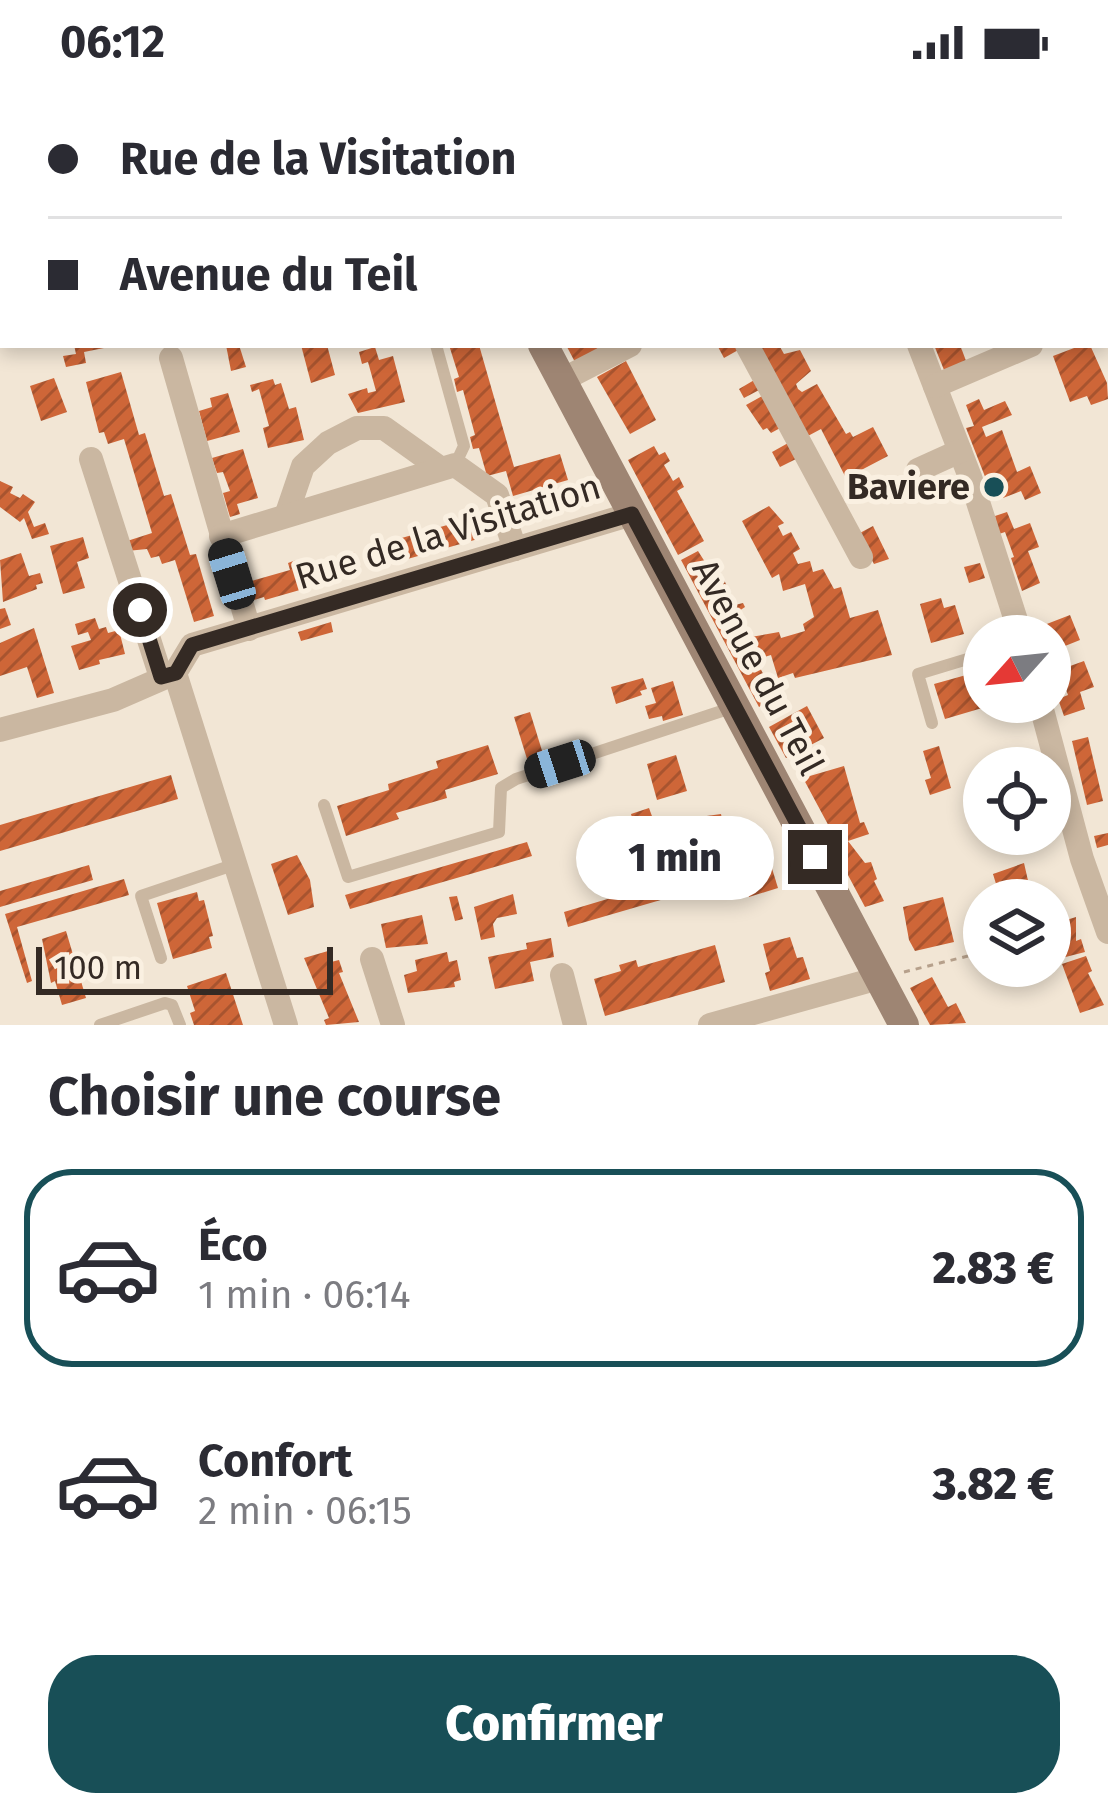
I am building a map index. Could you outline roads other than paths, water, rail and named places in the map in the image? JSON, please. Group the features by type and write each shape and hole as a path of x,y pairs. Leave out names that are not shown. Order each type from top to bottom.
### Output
{"main road":[{"name":"Avenue du Teil","path":"545,348 904,1025"}],"street":[{"path":"562,380 624,348"},
{"path":"749,348 860,557"},
{"path":"920,348 1014,615"},
{"path":"935,386 1023,348"},
{"path":"171,358 249,629"},
{"path":"287,513 304,466 328,443 357,428 384,428 496,495 515,549"},
{"path":"918,470 960,451"},
{"path":"91,459 236,864 286,1025"},
{"path":"221,536 448,466"},
{"name":"Rue de la Visitation","path":"0,730 113,700 168,675 192,645 632,514"},
{"path":"1046,723 1082,859 1108,932"},
{"path":"372,959 393,1025"},
{"path":"562,974 574,1025"},
{"path":"710,1025 879,978"}],"lane":[{"path":"437,348 464,446 448,466"},
{"path":"932,723 919,674 963,660"},
{"path":"324,806 348,877 499,832 501,788 516,779 735,707"},
{"path":"160,958 141,896 236,864"},
{"path":"100,1025 164,1004 172,1005 179,1025"}],"place":[{"name":"Baviere","path":"994,487"}]}
